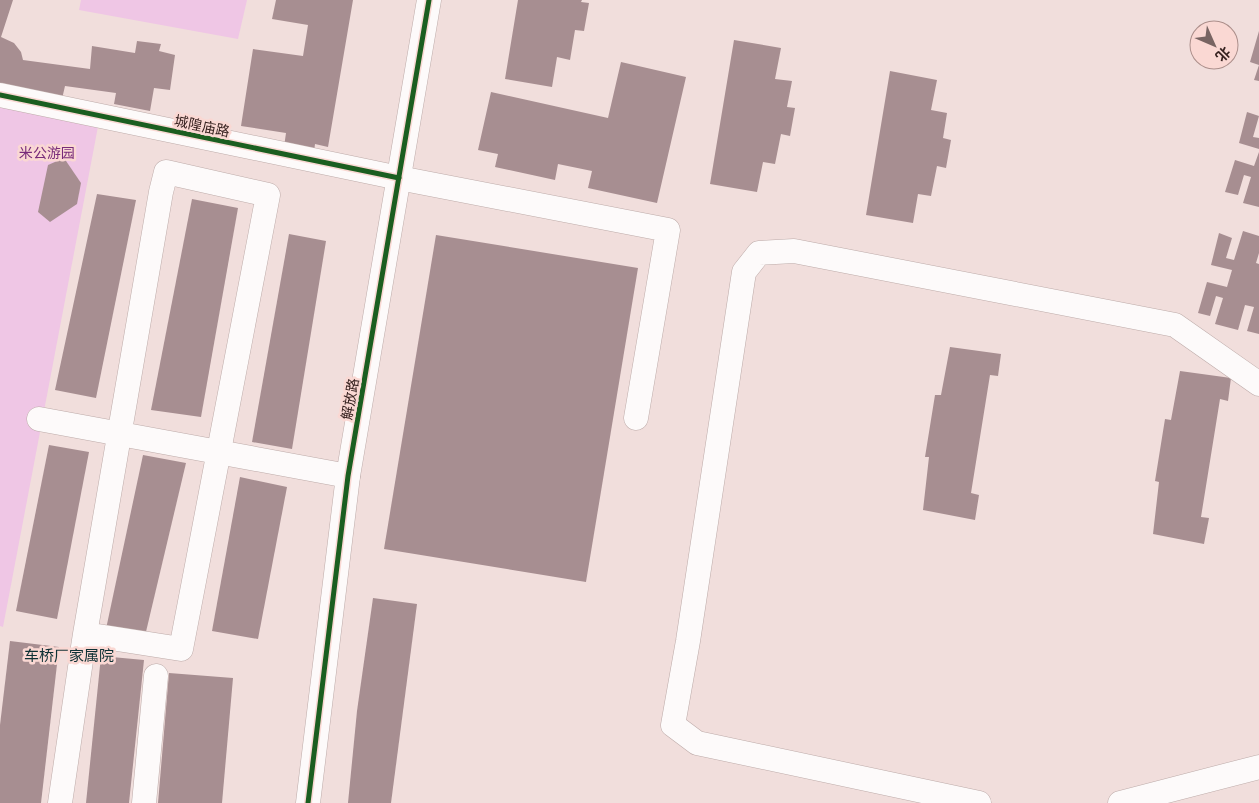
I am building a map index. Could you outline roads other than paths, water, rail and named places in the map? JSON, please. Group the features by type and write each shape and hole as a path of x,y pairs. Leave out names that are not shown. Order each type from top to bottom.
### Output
{"street":[{"name":"解放路","path":"308,803 348,476 428,0"},
{"name":"城隍庙路","path":"0,95 399,178 668,230 636,418"},
{"path":"60,803 85,634 166,172 268,195 181,648 85,634"},
{"path":"979,803 697,743 673,725 688,642 744,272 759,254 794,251 1175,325 1259,384"},
{"path":"39,419 348,476"},
{"path":"144,803 156,676"},
{"path":"1120,803 1259,767"}],"district":[{"name":"车桥厂家属院","path":"69,656"}],"park label":[{"name":"米公游园","path":"47,153"}]}
